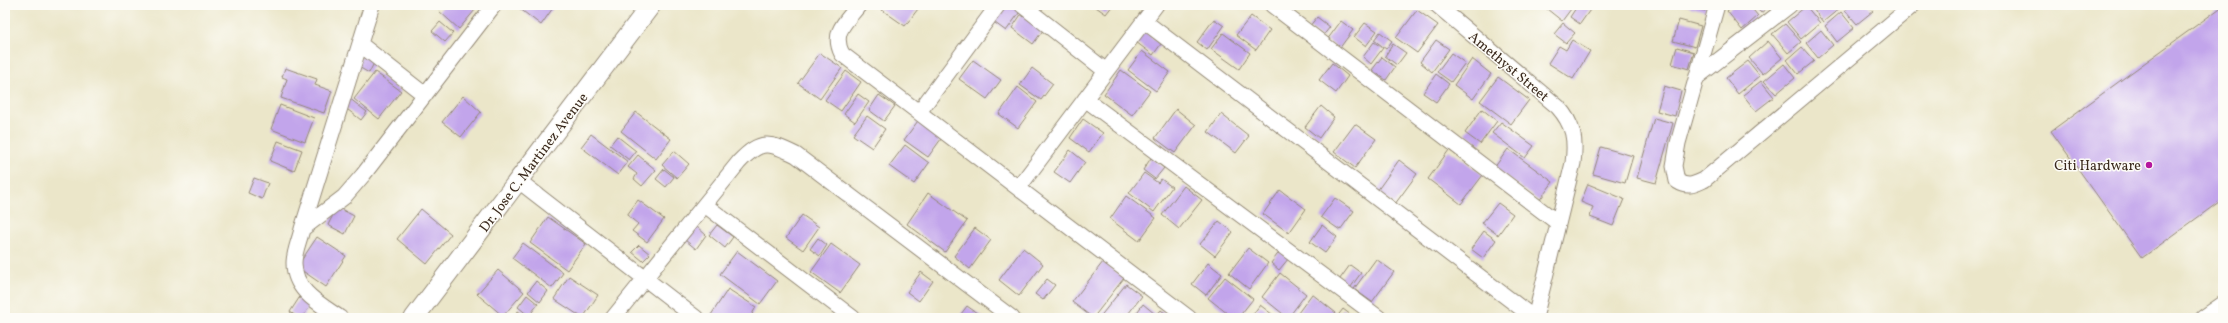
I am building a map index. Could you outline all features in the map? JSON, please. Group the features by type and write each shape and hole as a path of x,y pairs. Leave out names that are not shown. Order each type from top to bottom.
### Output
{"street":[{"path":"340,318 301,288 296,276 294,261 302,229 372,5"},
{"path":"302,229 344,197 363,175 494,5"},
{"name":"Dr. Jose C. Martinez Avenue","path":"414,318 520,181 651,5"},
{"path":"859,5 839,32 838,42 842,54 1189,318"},
{"path":"919,112 998,5"},
{"path":"1022,5 1106,71"},
{"path":"1019,188 1156,5"},
{"path":"1144,21 1534,318 1558,223 1272,5"},
{"name":"Amethyst Street","path":"1437,5 1558,107 1568,118 1574,131 1575,146 1573,163 1558,223"},
{"path":"1717,5 1678,143 1674,166 1677,181 1685,186 1693,185 1704,180 1913,5"},
{"path":"1697,77 1790,5"},
{"path":"360,44 425,95"},
{"path":"1085,99 1379,318"},
{"path":"613,318 705,204 752,149 765,144 778,146 796,155 1012,318"},
{"path":"520,181 696,318"},
{"path":"705,204 853,318"},
{"path":"2203,318 2223,304"}],"building":[{"path":"444,5 469,5 475,10 459,29 439,11"},
{"path":"515,5 555,5 541,25"},
{"path":"875,5 921,5 905,26"},
{"path":"1002,5 1016,5 1022,9 1006,31 991,20"},
{"path":"1093,5 1113,5 1106,14"},
{"path":"1542,5 1574,5 1562,21"},
{"path":"1578,5 1592,7 1580,24 1570,17"},
{"path":"1684,5 1707,5 1705,11"},
{"path":"1734,5 1749,5 1758,16 1742,30 1727,11"},
{"path":"1754,5 1771,5 1761,13"},
{"path":"1810,5 1837,5 1840,8 1823,22"},
{"path":"1851,5 1868,5 1873,11 1857,24 1845,10"},
{"path":"1806,6 1820,23 1801,39 1787,22"},
{"name":"Citi Hardware","path":"2223,6 2223,199 2142,258 2051,131"},
{"path":"1024,10 1046,26 1033,44 1012,28"},
{"path":"1417,10 1438,25 1417,53 1396,38"},
{"path":"1841,12 1854,28 1837,42 1825,26"},
{"path":"1251,16 1270,30 1256,50 1236,35"},
{"path":"1317,17 1330,27 1322,37 1309,27"},
{"path":"1214,19 1224,26 1207,50 1197,42"},
{"path":"1679,20 1701,26 1695,47 1673,41"},
{"path":"1341,21 1353,30 1339,49 1327,40"},
{"path":"440,22 453,33 445,42 432,31"},
{"path":"1365,23 1377,31 1366,46 1354,37"},
{"path":"1563,23 1575,33 1566,43 1554,34"},
{"path":"1785,24 1801,42 1788,53 1772,34"},
{"path":"1821,30 1833,45 1818,58 1806,43"},
{"path":"1144,31 1161,44 1153,55 1136,42"},
{"path":"1380,32 1392,41 1386,49 1374,40"},
{"path":"1223,33 1250,53 1239,69 1211,49"},
{"path":"1436,40 1449,49 1432,72 1420,62"},
{"path":"1572,40 1590,51 1573,79 1548,63 1559,46 1566,50"},
{"path":"1768,41 1782,58 1763,74 1749,58"},
{"path":"1374,42 1383,48 1371,64 1363,57"},
{"path":"1393,44 1406,53 1397,65 1385,56"},
{"path":"1677,47 1694,52 1689,69 1672,64"},
{"path":"1802,47 1814,61 1798,74 1787,60"},
{"path":"1142,51 1170,72 1156,91 1128,70"},
{"path":"820,53 842,68 820,99 798,83"},
{"path":"1451,53 1465,63 1451,82 1437,72"},
{"path":"363,54 375,61 369,73 357,66"},
{"path":"1382,57 1395,67 1386,80 1372,70"},
{"path":"1472,59 1491,74 1473,99 1454,85"},
{"path":"973,60 1001,80 987,99 959,79"},
{"path":"1748,61 1760,76 1738,94 1726,78"},
{"path":"1332,63 1348,76 1336,93 1319,80"},
{"path":"1784,64 1795,78 1776,94 1764,81"},
{"path":"285,68 317,79 315,85 332,91 324,113 281,98 287,79 282,77"},
{"path":"1032,68 1053,84 1041,100 1020,85"},
{"path":"1121,70 1150,91 1132,115 1104,94"},
{"path":"846,71 861,82 841,111 825,100"},
{"path":"375,72 401,91 379,119 354,99"},
{"path":"1436,74 1449,84 1436,102 1423,93"},
{"path":"1498,77 1529,100 1511,124 1480,101"},
{"path":"1761,81 1774,97 1756,111 1743,95"},
{"path":"1664,86 1681,91 1675,116 1657,111"},
{"path":"1018,87 1037,102 1018,128 999,114"},
{"path":"858,94 869,102 855,122 844,114"},
{"path":"879,95 895,106 884,121 869,110"},
{"path":"463,96 481,112 461,137 442,122"},
{"path":"349,98 367,112 361,120 343,106"},
{"path":"280,105 314,118 305,142 271,129"},
{"path":"1321,106 1334,117 1319,138 1305,127"},
{"path":"1176,109 1196,125 1175,153 1155,138"},
{"path":"1482,109 1497,121 1480,144 1465,133"},
{"path":"636,112 671,139 656,159 621,131"},
{"path":"1221,114 1249,136 1236,153 1208,132"},
{"path":"867,116 885,129 872,148 853,135"},
{"path":"920,118 944,135 928,157 904,140"},
{"path":"1654,118 1673,123 1656,183 1637,178"},
{"path":"1083,119 1103,133 1089,152 1070,138"},
{"path":"1501,122 1534,146 1525,158 1492,133"},
{"path":"1355,124 1376,139 1355,168 1334,152"},
{"path":"591,134 628,162 618,175 581,147"},
{"path":"617,136 636,151 629,160 610,145"},
{"path":"278,141 302,150 294,171 270,161"},
{"path":"905,145 929,163 914,184 889,166"},
{"path":"1601,147 1633,156 1625,183 1593,174"},
{"path":"1508,149 1553,182 1539,201 1494,168"},
{"path":"1070,150 1085,162 1070,183 1054,172"},
{"path":"1449,150 1483,175 1461,204 1428,179"},
{"path":"674,151 689,164 677,178 662,165"},
{"path":"638,155 656,170 642,186 634,179 637,174 628,167"},
{"path":"1151,158 1164,168 1155,179 1143,170"},
{"path":"1399,160 1417,174 1395,204 1377,191"},
{"path":"664,169 674,177 666,187 656,179"},
{"path":"1144,173 1158,183 1161,179 1172,187 1154,212 1129,193"},
{"path":"254,178 268,183 262,199 248,193"},
{"path":"1588,184 1624,199 1613,226 1590,217 1593,207 1581,202"},
{"path":"1184,186 1202,200 1179,229 1162,215"},
{"path":"1280,190 1306,209 1289,233 1263,214"},
{"path":"928,193 967,221 945,252 907,224"},
{"path":"1126,196 1156,218 1139,241 1110,219"},
{"path":"1335,198 1354,211 1340,230 1321,217"},
{"path":"638,200 664,219 647,242 632,231 638,224 627,215"},
{"path":"1498,203 1513,214 1498,235 1482,223"},
{"path":"337,207 354,216 345,234 328,225"},
{"path":"421,209 451,234 427,264 397,239"},
{"path":"802,215 819,227 803,250 786,238"},
{"path":"548,217 586,244 567,270 530,243"},
{"path":"1219,221 1233,232 1215,256 1200,244"},
{"path":"717,225 733,237 725,248 709,235"},
{"path":"1322,225 1337,237 1325,253 1310,242"},
{"path":"696,226 706,235 696,249 685,240"},
{"path":"975,228 991,240 970,269 954,256"},
{"path":"1484,231 1496,240 1483,258 1471,249"},
{"path":"317,237 346,256 326,287 297,267"},
{"path":"818,238 827,245 820,256 810,249"},
{"path":"523,243 563,273 552,288 512,258"},
{"path":"831,244 860,265 840,293 811,272"},
{"path":"639,245 650,254 643,261 632,252"},
{"path":"1023,248 1043,264 1019,296 999,280"},
{"path":"1248,248 1268,263 1249,289 1229,273"},
{"path":"737,251 777,281 760,304 720,274"},
{"path":"1280,251 1289,258 1279,270 1271,263"},
{"path":"1376,259 1394,272 1372,302 1354,289"},
{"path":"1103,262 1124,278 1093,318 1072,302"},
{"path":"1208,263 1222,274 1206,295 1192,284"},
{"path":"1350,265 1361,273 1348,291 1337,283"},
{"path":"498,270 524,292 503,316 477,294"},
{"path":"921,272 933,281 919,301 907,292"},
{"path":"1280,273 1306,294 1288,318 1262,297"},
{"path":"569,276 598,295 583,318 554,299"},
{"path":"1225,277 1253,299 1238,318 1233,318 1208,298"},
{"path":"1047,279 1055,285 1043,300 1035,294"},
{"path":"536,281 548,291 540,302 528,292"},
{"path":"1126,284 1142,296 1125,318 1099,318"},
{"path":"728,289 756,307 750,318 717,318 711,315"},
{"path":"1312,294 1336,313 1332,318 1295,317"},
{"path":"301,295 313,302 302,318 299,318 290,312"},
{"path":"527,295 538,304 529,316 518,307"},
{"path":"1143,304 1155,314 1152,318 1133,318"},
{"path":"1260,305 1277,318 1250,318"},
{"path":"967,306 984,318 958,318"},
{"path":"1343,309 1351,315 1349,318 1336,318"},
{"path":"1161,310 1171,318 1154,318"},
{"path":"518,311 528,318 513,318"}],"place":[{"name":"Citi Hardware","path":"2149,165"}]}
